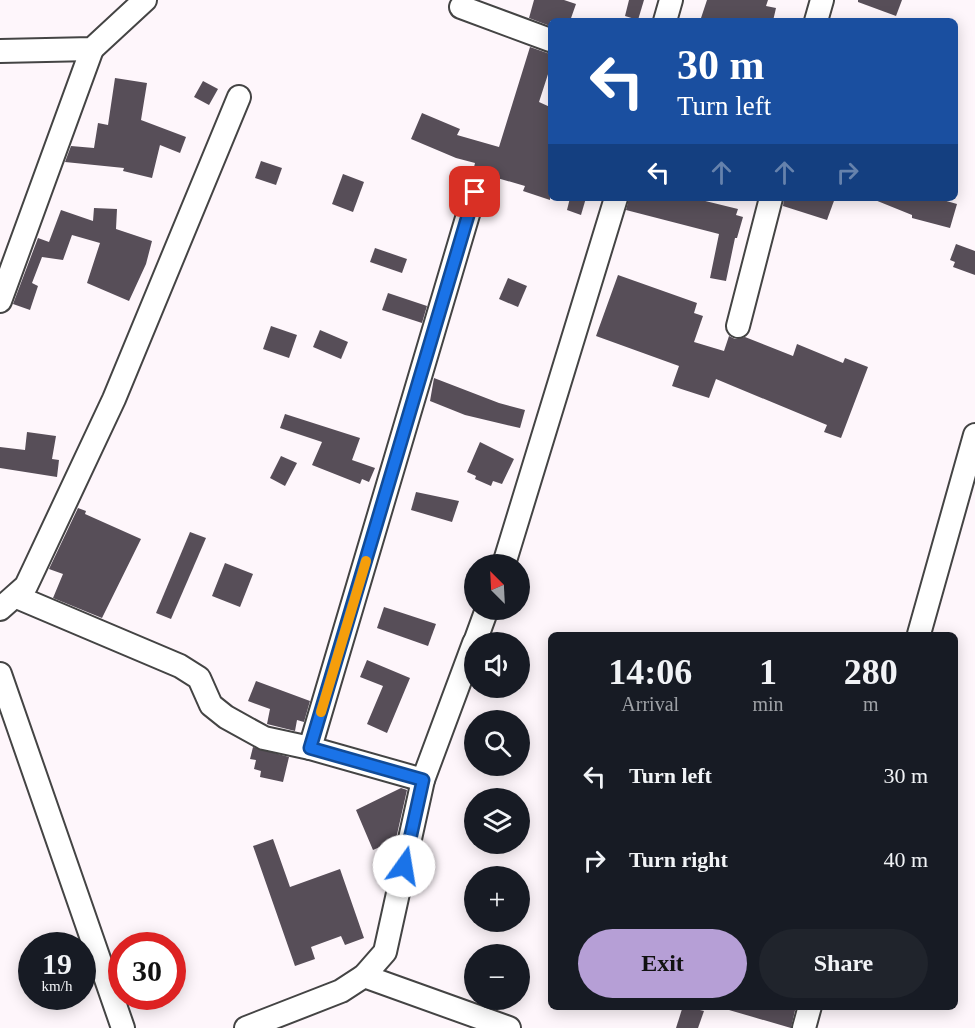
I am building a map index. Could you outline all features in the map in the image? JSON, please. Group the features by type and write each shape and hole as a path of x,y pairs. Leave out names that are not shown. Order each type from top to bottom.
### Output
{"street":[{"path":"0,301 92,50 145,0"},
{"path":"666,18 671,0"},
{"path":"817,18 822,0"},
{"path":"461,7 548,39"},
{"path":"0,51 92,50"},
{"path":"239,97 114,399 26,586 8,603 180,666 199,678 211,705 226,717 264,738 310,748 423,780"},
{"path":"310,748 475,192"},
{"path":"507,554 615,201"},
{"path":"738,326 770,201"},
{"path":"920,632 975,435"},
{"path":"246,1028 341,991 364,976 385,952 423,780 464,670"},
{"path":"0,674 123,1028"},
{"path":"364,976 509,1028"},
{"path":"804,1028 809,1010"}],"building":[{"path":"534,0 564,0 576,4 571,18 548,18 548,25 529,18"},
{"path":"629,0 644,0 639,18 625,16"},
{"path":"707,0 768,0 766,6 776,8 774,18 701,18"},
{"path":"858,0 902,0 896,16 858,2"},
{"path":"530,47 548,53 548,74 539,102 548,106 548,199 523,191 525,186 473,171 475,163 456,158 411,139 422,113 460,129 457,135 499,147"},
{"path":"115,78 147,83 141,120 186,137 180,153 160,145 152,178 123,171 124,168 65,162 71,146 94,148 98,123 108,125"},
{"path":"203,81 218,89 209,105 194,97"},
{"path":"261,161 282,168 276,185 255,178"},
{"path":"343,174 364,182 353,212 332,204"},
{"path":"569,201 585,201 581,215 567,210"},
{"path":"628,201 705,201 738,209 736,215 743,217 737,238 735,238 726,281 710,278 719,234 626,210"},
{"path":"784,201 834,201 827,220 783,206"},
{"path":"877,201 946,201 957,204 950,228 912,218 912,215"},
{"path":"94,208 117,209 116,229 152,241 146,264 129,301 87,283 100,243 72,235 63,260 42,257 32,283 38,286 30,310 13,304 38,238 49,242 61,210 93,221"},
{"path":"956,244 975,251 975,275 953,267 955,262 950,260"},
{"path":"375,248 407,259 402,273 370,262"},
{"path":"618,275 697,303 694,313 703,316 694,342 724,351 729,336 735,339 745,337 793,356 797,344 843,363 845,358 868,367 841,438 824,432 827,425 716,379 709,398 672,386 679,366 596,336"},
{"path":"508,278 527,286 518,307 499,299"},
{"path":"388,293 427,306 422,323 382,310"},
{"path":"271,326 297,335 289,358 263,349"},
{"path":"320,330 348,342 341,359 313,347"},
{"path":"434,378 499,403 525,410 520,428 465,415 430,401"},
{"path":"285,414 360,438 352,460 375,468 369,482 362,479 360,484 312,465 322,442 280,428"},
{"path":"27,432 56,436 52,459 59,460 57,477 0,468 0,447 25,450"},
{"path":"480,442 514,459 502,484 493,481 491,486 475,479 476,476 467,472"},
{"path":"281,456 297,463 285,486 270,478"},
{"path":"416,492 459,501 452,522 411,510"},
{"path":"78,508 86,511 85,514 141,539 102,618 53,598 63,574 49,569"},
{"path":"190,532 206,538 171,619 156,613"},
{"path":"225,563 253,574 240,607 212,596"},
{"path":"384,607 436,624 428,646 377,628"},
{"path":"367,660 410,678 387,733 367,724 383,686 360,677"},
{"path":"256,681 310,701 304,722 297,720 295,731 267,724 270,709 248,701"},
{"path":"253,747 289,757 283,782 260,777 261,771 254,769 256,760 250,759"},
{"path":"401,788 407,790 396,840 373,850 356,810"},
{"path":"273,839 290,887 340,869 364,938 345,945 341,936 311,947 315,959 295,966 253,846"},
{"path":"682,1010 704,1011 698,1028 676,1028"},
{"path":"729,1010 795,1010 791,1028"}],"slow traffic":[{"path":"321,712 366,561"}],"route":[{"path":"404,866 423,780 310,748 475,192"}]}
